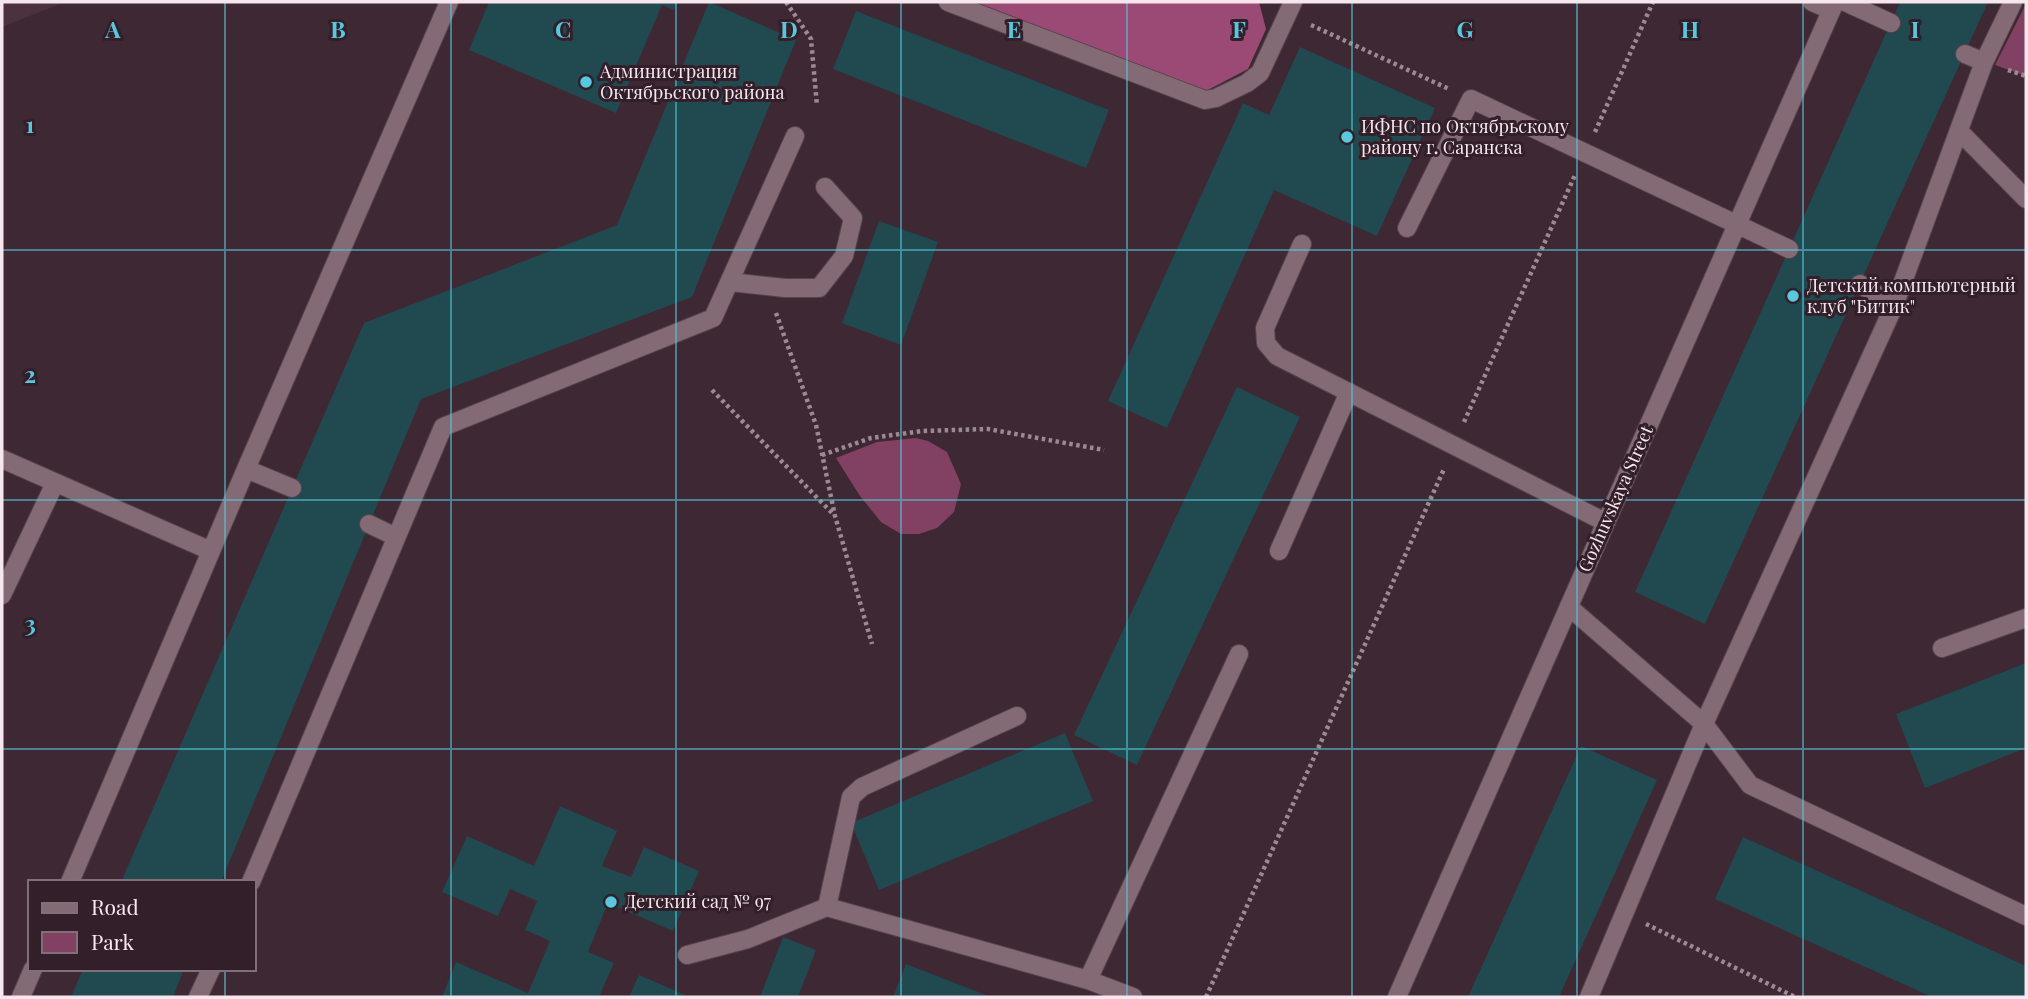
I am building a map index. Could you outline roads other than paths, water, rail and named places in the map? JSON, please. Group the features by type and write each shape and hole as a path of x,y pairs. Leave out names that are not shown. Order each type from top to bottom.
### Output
{"street":[{"path":"71,880 246,468 449,2"},
{"path":"948,2 1205,100 1216,98 1247,83 1260,73 1290,8"},
{"path":"1812,2 1837,4 1891,23"},
{"path":"1589,997 1704,724 1894,306 1984,62 2013,2"},
{"name":"Gozhuvskaya Street","path":"1397,997 1737,223 1837,4"},
{"path":"1965,54 1984,62"},
{"path":"1407,228 1471,99 1789,249"},
{"path":"1959,131 2026,199"},
{"path":"252,880 443,427 713,318 795,136"},
{"path":"730,282 819,288 844,256 853,218 825,187"},
{"path":"1302,243 1265,328 1266,343 1277,356 1605,522"},
{"path":"1860,284 1894,306"},
{"path":"1279,551 1349,392"},
{"path":"2,459 211,551"},
{"path":"246,468 292,488"},
{"path":"2,595 55,483"},
{"path":"369,524 396,537"},
{"path":"1569,607 1704,724 1750,785 2026,916"},
{"path":"1942,648 2026,618"},
{"path":"1088,980 1239,654"},
{"path":"827,907 851,797 862,787 1017,716"},
{"path":"687,955 748,939 827,907 1088,980 1133,997"},
{"path":"21,997 32,971"},
{"path":"198,997 210,971"}],"place":[{"name":"Администрация Октябрьского района","path":"586,82"},
{"name":"ИФНС по Октябрьскому району г. Саранска","path":"1347,137"},
{"name":"Детский компьютерный клуб \"Битик\"","path":"1793,296"},
{"name":"Детский сад № 97","path":"611,902"}]}
